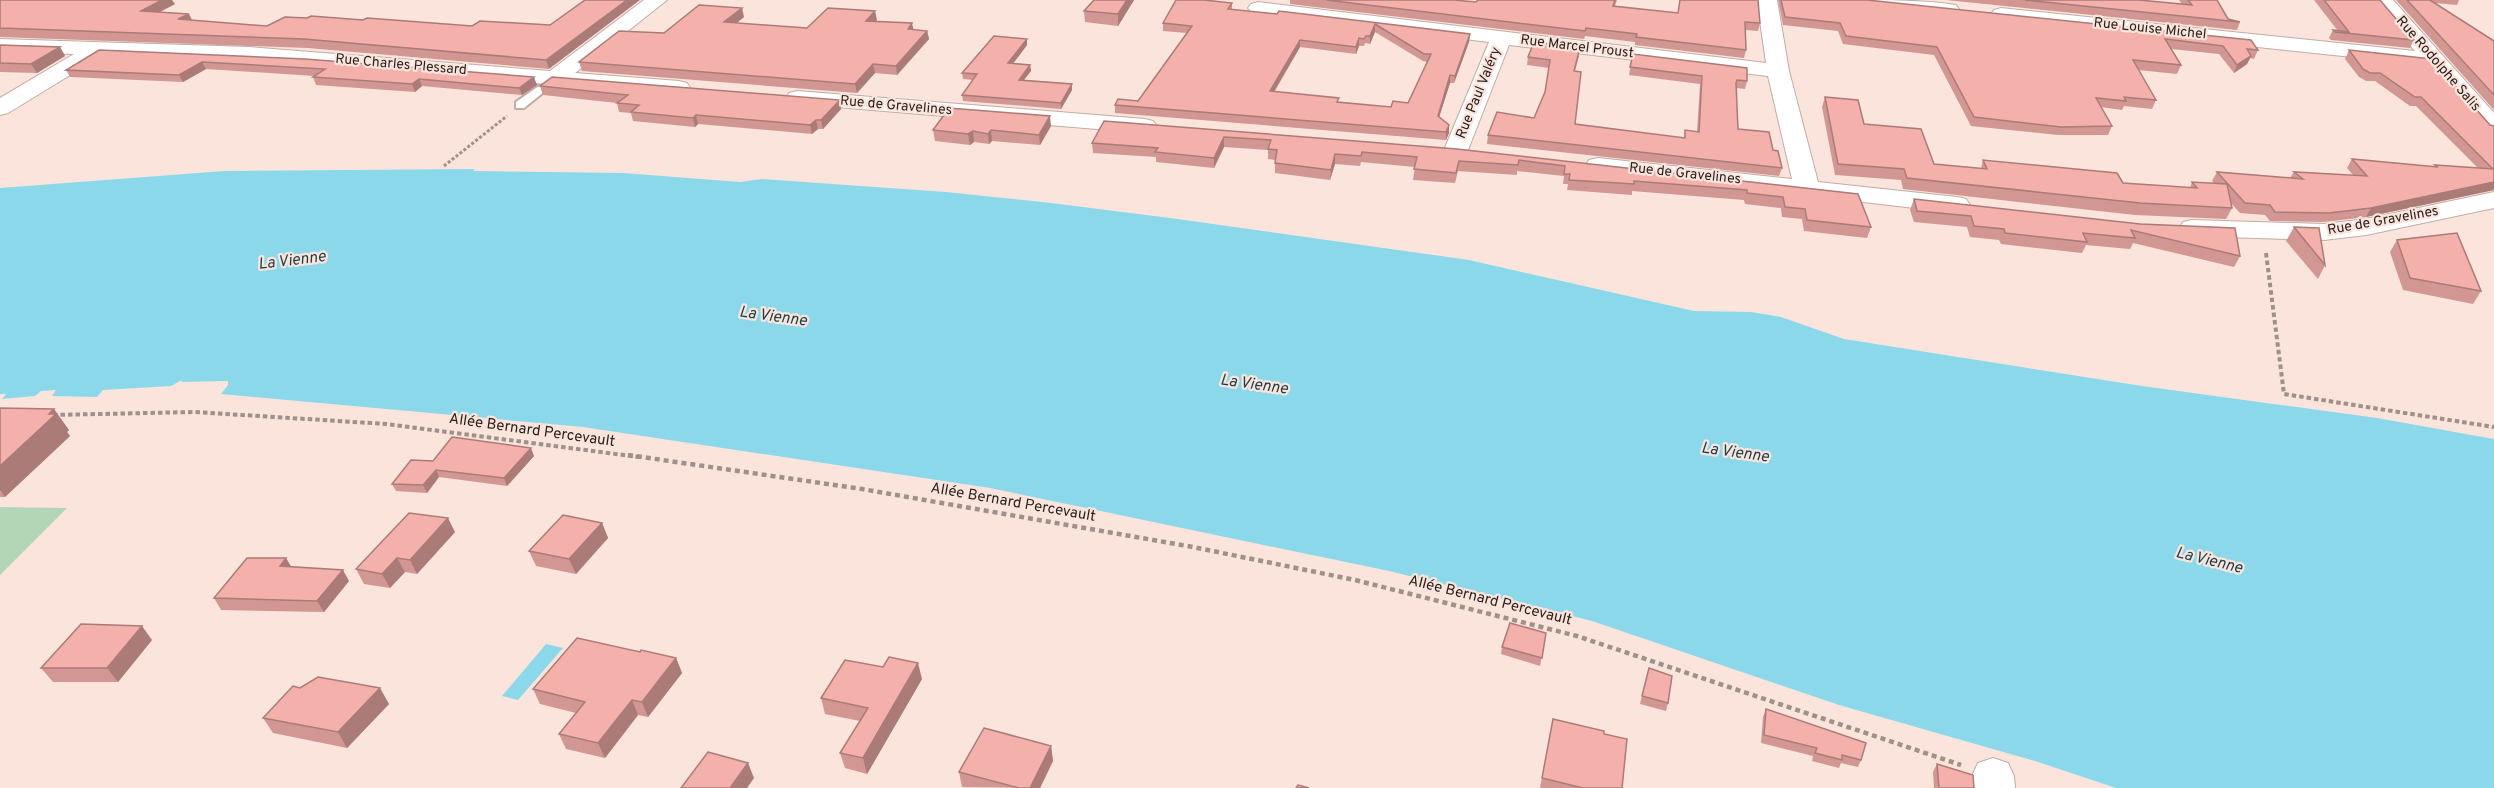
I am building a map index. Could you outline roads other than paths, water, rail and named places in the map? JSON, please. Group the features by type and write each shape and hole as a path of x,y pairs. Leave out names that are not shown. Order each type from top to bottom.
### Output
{"street":[{"path":"556,77 657,0"},
{"path":"1767,0 1778,71 1807,188"},
{"name":"Rue Louise Michel","path":"1866,0 2433,59"},
{"name":"Rue Rodolphe Salis","path":"2382,0 2494,127"},
{"name":"Rue Marcel Proust","path":"1258,8 1778,71"},
{"name":"Rue Paul Valéry","path":"1456,150 1502,37"},
{"name":"Rue Charles Plessard","path":"0,45 285,56 696,89"},
{"path":"0,108 99,48"},
{"name":"Rue de Gravelines","path":"789,97 1163,128"},
{"name":"Rue de Gravelines","path":"1573,162 1985,208"},
{"name":"Rue de Gravelines","path":"2170,227 2263,232 2324,232 2366,227 2494,200"}],"lane":[{"path":"520,105 556,77"}],"water":[{"name":"La Vienne","path":"475,169 473,171 623,173 740,182 762,179 946,192 1170,218 1469,260 1694,311 1751,312 1781,317 1844,339 2142,386 2377,418 2494,439 2494,788 2116,788 2035,761 1839,705 1592,621 1389,571 990,488 583,427 221,394 228,385 228,381 181,382 182,380 171,386 103,390 97,397 52,396 56,390 41,391 35,396 2,399 6,394 0,394 0,188 224,171"},
{"path":"546,644 563,648 518,700 502,696"}]}
